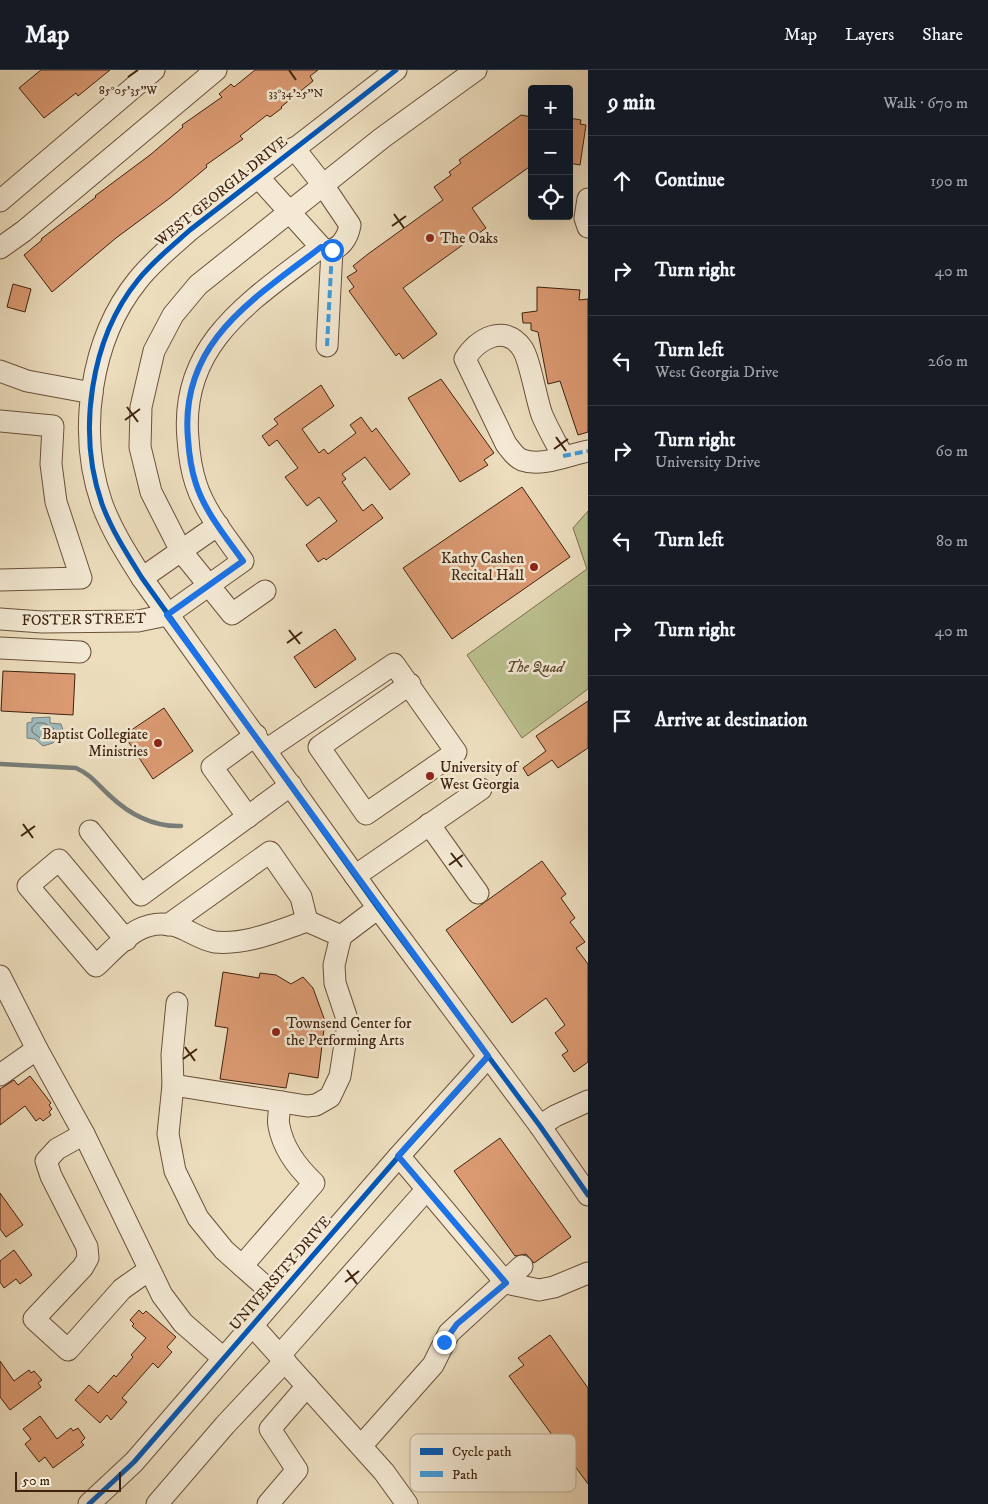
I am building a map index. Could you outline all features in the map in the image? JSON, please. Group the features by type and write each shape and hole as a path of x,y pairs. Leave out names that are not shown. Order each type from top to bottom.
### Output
{"street":[{"path":"0,201 154,70"},
{"path":"0,248 24,231 216,70"},
{"name":"WEST GEORGIA DRIVE","path":"396,70 294,148 160,255 137,280 105,338 92,393 91,440 96,483 111,525 142,578 167,615 292,785 378,908 540,1126 588,1195"},
{"path":"265,591 232,614 181,551 151,492 140,447 140,407 154,351 172,315 198,285 323,184 476,70"},
{"path":"167,615 243,561 218,525 196,484 190,460 187,403 194,377 210,344 230,321 247,305 326,249 344,241 350,225 323,184 294,148"},
{"path":"258,177 326,249 327,346"},
{"path":"588,199 585,218 588,227"},
{"path":"563,456 543,415 523,348 514,340 504,337 494,336 480,341 465,358 506,444 520,460 546,462 588,451"},
{"path":"0,372 26,381 92,393"},
{"path":"0,421 52,426 51,464 56,502 80,578 0,580"},
{"path":"142,578 218,525"},
{"name":"FOSTER STREET","path":"0,619 42,622 138,621 167,615"},
{"path":"40,650 42,622"},
{"path":"0,648 80,652"},
{"path":"248,818 212,767 261,742 394,664 410,684 456,752 366,814 318,747 410,684"},
{"path":"90,831 141,895 292,785"},
{"path":"355,876 480,789"},
{"path":"429,824 478,894"},
{"path":"168,925 270,852 301,897 307,921"},
{"path":"126,940 59,860 28,886 96,966 139,929 151,923 168,925 213,942 248,940 307,921 342,936"},
{"path":"173,1084 281,1102 316,1105 330,1097 336,1089 340,1076 347,1031 346,1016 335,983 334,965 342,936 378,908"},
{"path":"0,976 37,1049 84,1134 149,1270 172,1310 183,1323 223,1358"},
{"path":"178,1003 172,1055 173,1084 168,1134 175,1171 198,1218 224,1250 276,1296"},
{"path":"0,1075 37,1049"},
{"name":"UNIVERSITY DRIVE","path":"89,1504 134,1462 398,1156 488,1056"},
{"path":"540,1126 555,1116 588,1101"},
{"path":"242,1266 314,1183 301,1170 287,1149 278,1124 281,1102"},
{"path":"84,1134 57,1149 46,1161 51,1176 87,1247 88,1258 84,1267 34,1319 68,1350 122,1289 149,1270"},
{"path":"398,1156 506,1283 539,1290 554,1287 588,1273"},
{"path":"157,1504 427,1189"},
{"path":"361,1446 434,1364 449,1333 506,1283 522,1266"},
{"path":"252,1325 361,1446 402,1502"},
{"path":"268,1504 297,1470 270,1429 307,1386"}],"green space":[{"name":"The Quad","path":"588,511 588,689 522,738 467,655 587,569 573,528"}],"water":[{"path":"50,717 50,723 61,724 63,730 53,743 43,746 35,739 27,738 27,723 32,722 32,718"}],"building":[{"path":"41,70 110,70 78,96 76,93 44,118 19,88"},
{"path":"255,70 318,70 310,76 313,81 282,108 270,117 267,115 240,136 243,139 206,165 207,167 170,198 116,238 52,292 24,255 95,196 150,155 183,127 182,125 222,97 219,94 231,84 234,87"},
{"name":"The Oaks","path":"521,115 528,116 528,168 472,208 486,228 403,288 437,334 403,359 399,353 396,356 349,291 354,287 347,277 357,271 353,266 443,200 434,187 451,175 449,172 461,163 459,160"},
{"path":"573,119 581,120 580,124 586,125 580,165 573,164"},
{"path":"13,284 31,289 25,312 7,307"},
{"path":"537,287 580,290 579,300 588,299 588,432 578,435 560,381 548,384 538,332 531,330 531,323 523,323 522,313 537,311"},
{"path":"441,379 494,453 484,460 488,465 460,482 408,398"},
{"path":"321,385 334,406 302,429 319,453 324,449 328,454 356,433 350,425 361,417 372,432 376,428 410,474 390,490 365,457 342,474 346,479 342,482 363,511 372,504 383,518 326,560 324,558 318,562 306,545 337,521 319,497 307,506 285,477 298,468 277,440 269,446 262,436 278,424 274,419"},
{"path":"522,487 570,557 452,639 403,568"},
{"path":"335,629 356,659 315,688 294,657"},
{"path":"3,671 75,674 73,715 1,711"},
{"path":"588,701 588,748 558,768 552,760 528,776 523,768 546,751 536,736"},
{"name":"Baptist Collegiate Ministries","path":"164,708 193,751 153,779 124,735"},
{"path":"542,861 566,894 561,898 575,918 570,922 585,942 576,948 588,964 588,1062 574,1072 562,1055 568,1051 555,1033 565,1025 546,998 512,1023 446,930"},
{"name":"Townsend Center for the Performing Arts","path":"223,972 259,978 260,973 276,975 291,984 303,977 313,988 325,1021 318,1078 289,1073 286,1088 220,1079 228,1028 215,1026"},
{"path":"30,1076 51,1103 49,1105 52,1109 49,1112 51,1115 43,1121 40,1118 36,1121 25,1106 0,1125 0,1089 14,1080 18,1085"},
{"path":"500,1138 571,1237 534,1263 526,1254 515,1256 454,1171"},
{"path":"0,1193 23,1225 6,1237 0,1229"},
{"path":"14,1250 32,1275 20,1284 16,1279 4,1288 0,1282 0,1261"},
{"path":"139,1310 143,1314 146,1311 176,1337 167,1347 172,1352 158,1368 153,1363 122,1398 127,1402 111,1420 107,1415 100,1423 75,1400 89,1385 98,1393 114,1375 116,1377 133,1357 131,1355 146,1338 132,1326 134,1324 130,1320"},
{"path":"550,1335 588,1388 588,1484 576,1468 576,1434 551,1434 509,1376 524,1365 518,1358"},
{"path":"0,1361 14,1381 29,1370 31,1373 34,1371 42,1380 38,1383 41,1387 10,1410 0,1397"},
{"path":"40,1416 57,1439 71,1428 73,1431 78,1428 85,1438 81,1442 84,1445 53,1468 45,1457 39,1462 25,1444 31,1439 23,1429"}],"waterway":[{"path":"0,764 76,768 89,776 117,802 142,818 151,822 181,826"}],"marked path":[{"path":"327,346 332,250"},
{"path":"563,456 588,451"}],"cycle path":[{"path":"396,70 190,230 156,260 138,280 122,304 109,330 99,358 93,387 90,417 90,447 94,476 110,524 142,578 378,908 540,1126 588,1195"},
{"path":"89,1504 134,1462 399,1156 488,1057"}],"place":[{"name":"The Oaks","path":"430,238"},
{"name":"Kathy Cashen Recital Hall","path":"534,567"},
{"name":"Baptist Collegiate Ministries","path":"158,743"},
{"name":"University of West Georgia","path":"430,776"},
{"name":"Townsend Center for the Performing Arts","path":"276,1032"}],"route":[{"path":"332,250 326,250 321,247 247,305 219,332 203,357 194,377 187,403 190,460 196,484 205,505 243,561 167,615 488,1056 398,1156 506,1283 457,1324 444,1342"}]}
